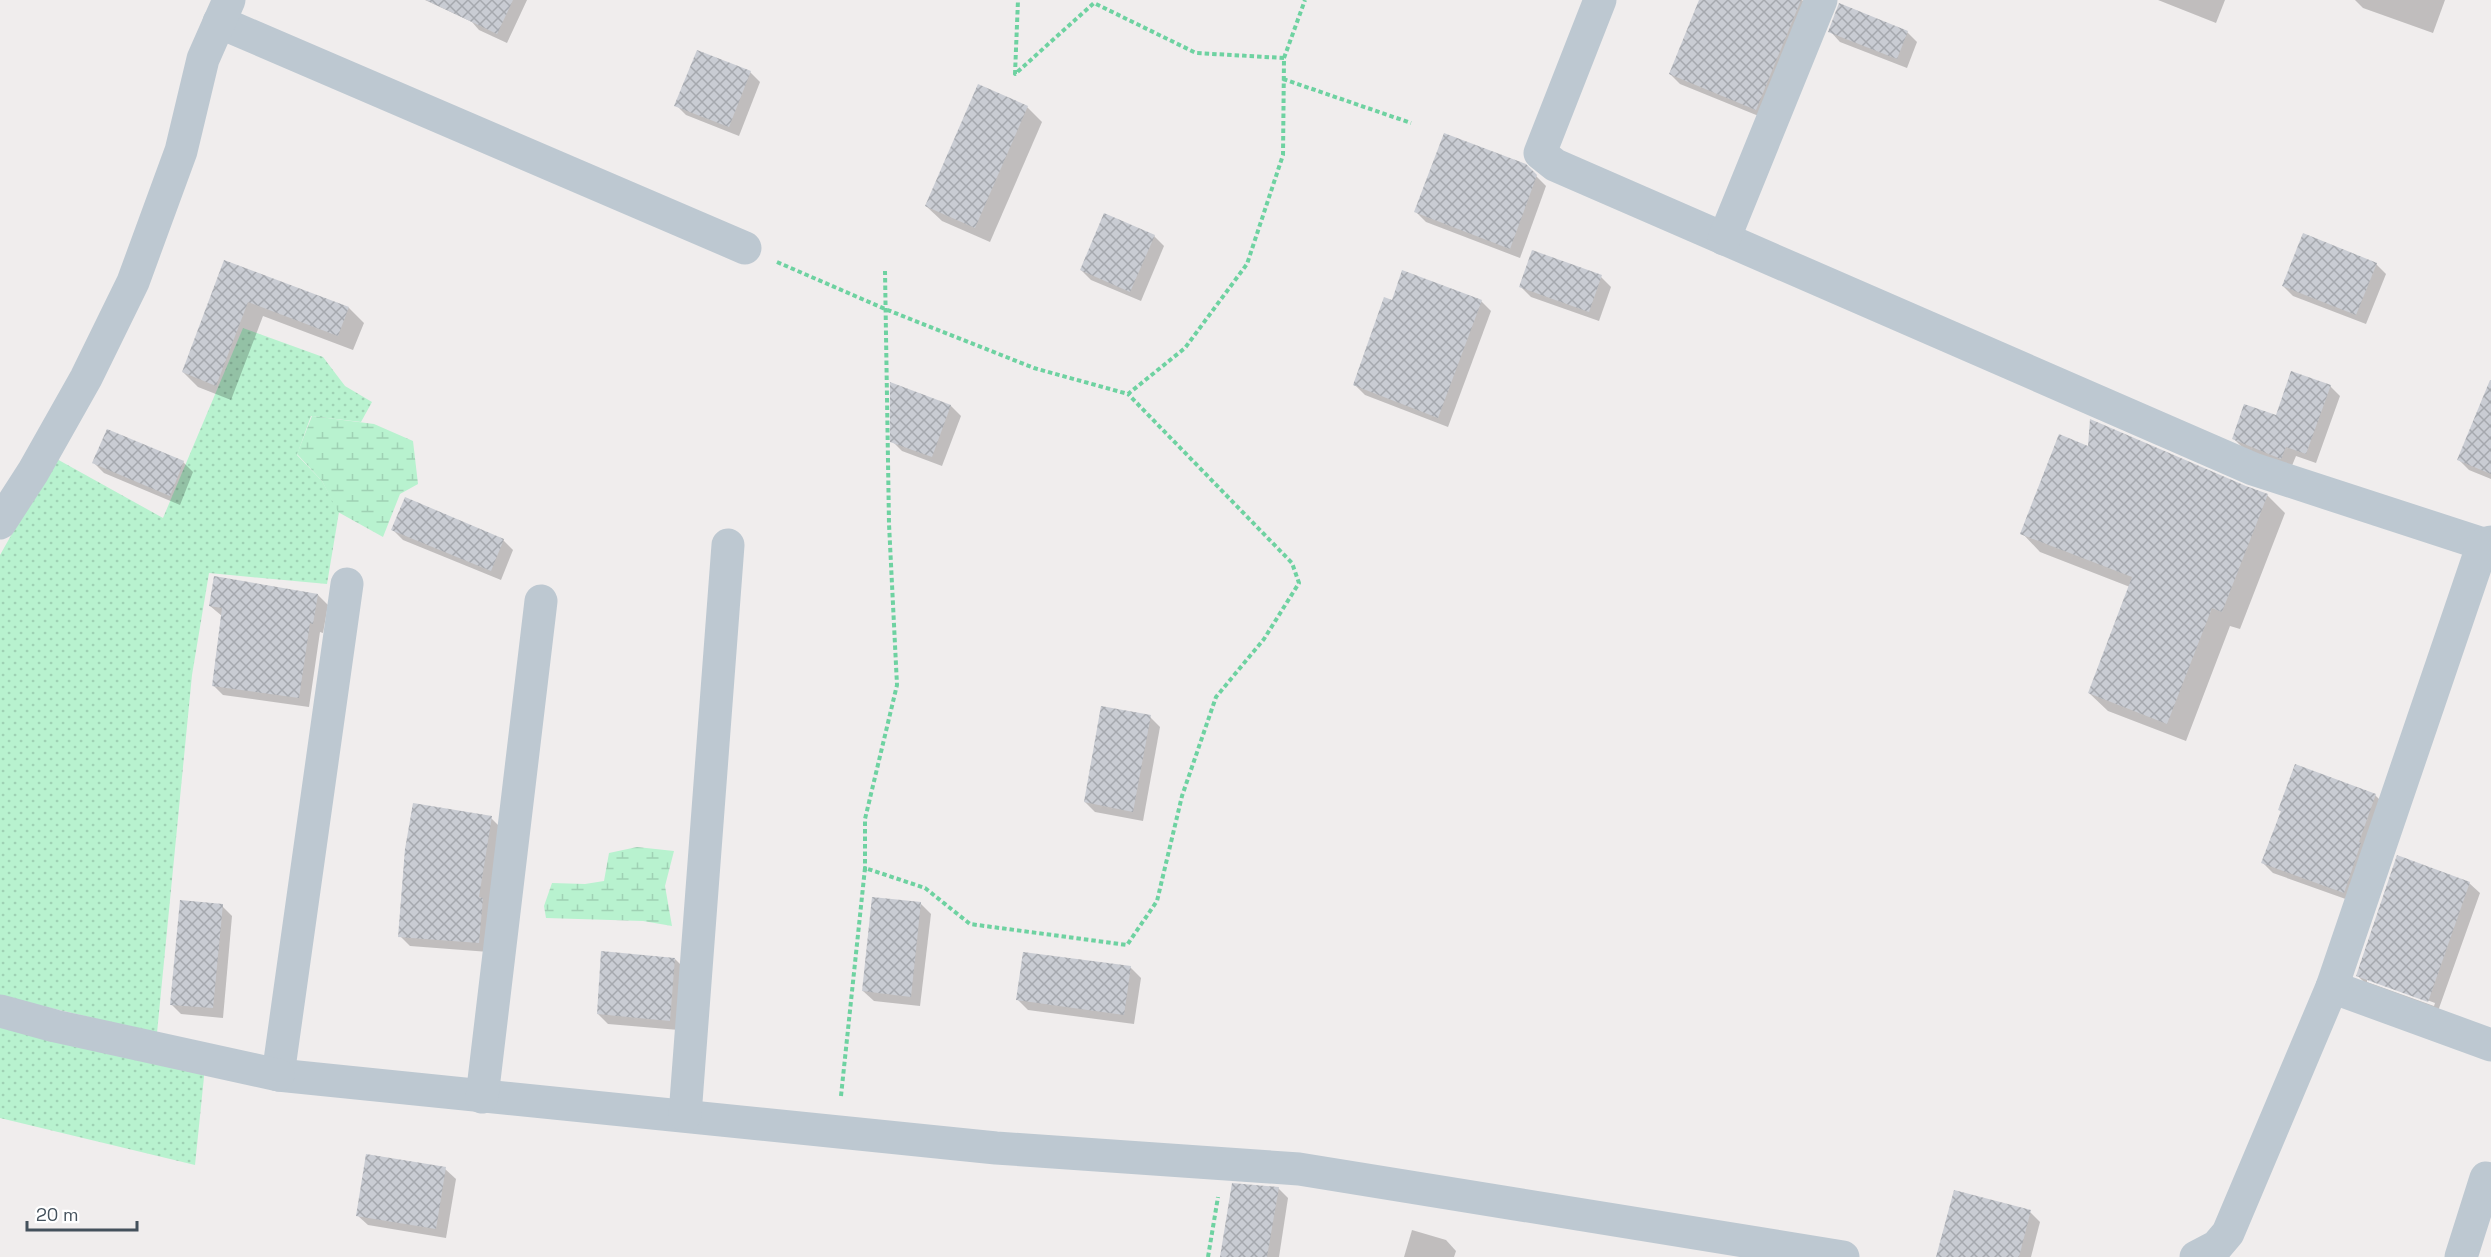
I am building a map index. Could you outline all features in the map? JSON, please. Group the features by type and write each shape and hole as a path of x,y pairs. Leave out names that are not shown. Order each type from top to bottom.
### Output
{"street":[{"path":"1600,0 1540,153 1555,165 2253,469 2487,543 2332,987 2228,1233 2217,1246 2196,1257"},
{"path":"1725,239 1821,0"},
{"path":"0,523 33,472 86,378 133,282 181,151 203,59 224,11 745,248"},
{"path":"686,1115 728,545"},
{"path":"278,1075 346,584"},
{"path":"482,1097 541,601"},
{"path":"2332,987 2491,1045"},
{"path":"0,1011 55,1026 278,1075 996,1148 1299,1169 1843,1257"},
{"path":"2461,1257 2486,1178"}],"path":[{"path":"1018,0 1015,74 1094,3 1101,0"},
{"path":"1128,394 1185,348 1247,264 1283,155 1284,58 1305,0"},
{"path":"1094,3 1196,53 1284,58"},
{"path":"1283,79 1411,123"},
{"path":"745,248 885,309 1034,368 1128,394 1292,563 1299,583 1264,639 1216,697 1182,796 1157,901 1127,945 970,924 926,888 865,868 865,872"},
{"path":"837,1131 865,872 865,819 897,685 889,524 885,271"},
{"path":"1208,1257 1223,1164"}],"green space":[{"path":"243,328 323,357 345,386 372,402 361,422 311,416 297,455 322,481 339,512 327,584 209,573 192,675 157,1033 0,996 0,555 55,458 163,518"},
{"path":"312,416 374,424 413,441 418,484 400,494 383,537 338,512 322,481 297,454"},
{"path":"637,847 674,851 665,886 672,926 643,921 546,918 544,906 552,883 585,884 604,881 609,853"},
{"path":"0,1020 205,1067 195,1165 0,1118"}],"building":[{"path":"426,0 513,0 497,34"},
{"path":"1699,0 1801,0 1756,110 1669,74"},
{"path":"1839,3 1908,31 1897,59 1828,32"},
{"path":"697,50 751,71 729,127 674,106"},
{"path":"978,84 1028,106 975,228 925,206"},
{"path":"1444,133 1526,164 1537,175 1510,249 1414,212"},
{"path":"1104,213 1155,235 1130,292 1080,270"},
{"path":"2303,233 2377,263 2356,315 2282,286"},
{"path":"1532,250 1602,275 1589,312 1519,287"},
{"path":"224,260 349,307 338,336 248,302 216,386 182,372"},
{"path":"1402,270 1482,300 1438,418 1353,385 1384,297 1392,300"},
{"path":"2291,371 2331,385 2306,454 2286,447 2281,459 2232,439 2244,404 2276,415"},
{"path":"2491,380 2491,474 2457,460"},
{"path":"890,382 951,405 932,457 890,442"},
{"path":"2090,419 2268,494 2222,612 2212,608 2167,724 2088,693 2132,577 2020,534 2059,434 2088,446"},
{"path":"107,429 184,461 170,496 92,463"},
{"path":"405,497 504,539 491,571 391,530"},
{"path":"214,576 318,594 313,624 310,623 299,698 212,686 222,608 209,606"},
{"path":"1101,706 1151,715 1133,812 1084,802"},
{"path":"2295,764 2376,794 2344,893 2261,863 2281,811 2278,810"},
{"path":"413,803 492,816 479,897 483,898 479,943 398,937 405,849"},
{"path":"2397,855 2470,882 2428,1002 2356,976"},
{"path":"872,897 921,902 911,997 862,991"},
{"path":"180,900 223,904 213,1008 170,1005"},
{"path":"601,951 675,958 670,1021 597,1014"},
{"path":"1023,952 1131,966 1124,1015 1016,1000"},
{"path":"366,1154 446,1167 436,1229 356,1216"},
{"path":"1232,1183 1279,1187 1267,1257 1220,1257"},
{"path":"1954,1190 2031,1210 2019,1257 1936,1257"}]}
